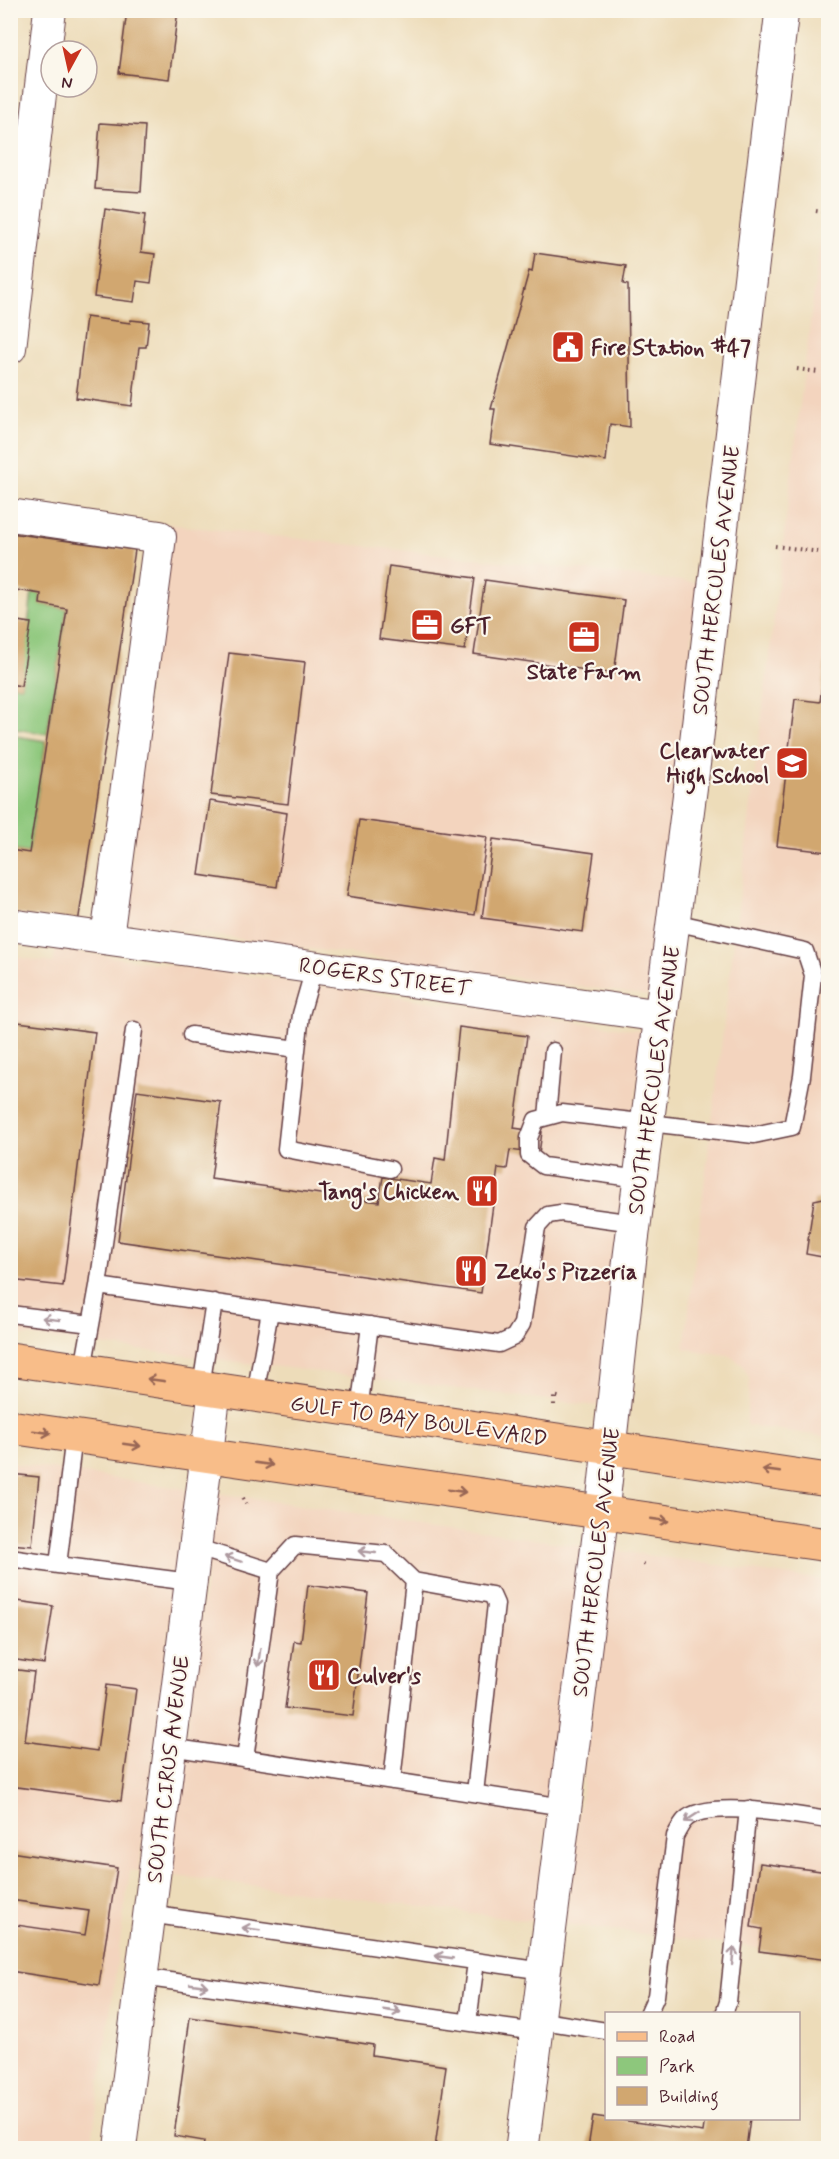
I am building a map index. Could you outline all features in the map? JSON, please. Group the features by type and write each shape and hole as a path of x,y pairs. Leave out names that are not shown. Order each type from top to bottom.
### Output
{"main road":[{"name":"GULF TO BAY BOULEVARD","path":"10,1359 828,1480"},
{"path":"10,1427 828,1545"}],"street":[{"path":"10,348 51,10"},
{"name":"SOUTH HERCULES AVENUE","path":"522,2148 602,1512 634,1223 674,922 782,10"},
{"path":"10,515 159,537 107,938"},
{"name":"ROGERS STREET","path":"10,925 315,965 662,1016"},
{"name":"SOUTH CIRUS AVENUE","path":"120,2148 206,1455 208,1388"}],"lane":[{"path":"640,1179 543,1166 529,1155 529,1138 536,1120 562,1113 754,1135 792,1127 802,1076 813,975 805,951 674,922"},
{"path":"315,965 301,1014 286,1149 390,1169"},
{"path":"83,1370 98,1286 134,1030"},
{"path":"191,1035 297,1049"},
{"path":"547,1117 553,1051"},
{"path":"98,1286 499,1344 514,1337 522,1324 537,1227 548,1215 561,1213 634,1223"},
{"path":"208,1388 214,1302"},
{"path":"255,1395 270,1311"},
{"path":"10,1314 91,1324"},
{"path":"359,1411 370,1325"},
{"path":"58,1565 74,1436"},
{"path":"245,1759 271,1571 295,1545 386,1554 414,1581 492,1594 496,1604 475,1794"},
{"path":"195,1547 271,1571"},
{"path":"10,1558 190,1582"},
{"path":"392,1781 414,1581"},
{"path":"170,1747 564,1807"},
{"path":"648,2012 656,1996 675,1836 686,1819 702,1811 748,1809 828,1820"},
{"path":"724,2012 728,2002 748,1809"},
{"path":"149,1914 544,1971"},
{"path":"468,2022 476,1962"},
{"path":"141,1977 468,2022 605,2031"}],"path":[{"path":"816,211 828,213"},
{"path":"797,369 818,372"},
{"path":"775,546 828,553"},
{"path":"554,1405 554,1396 562,1398"},
{"path":"243,1498 246,1504"}],"shaded area":[{"name":"Clearwater High School","path":"828,177 828,1437 746,1425 750,1380 743,1365 728,1355 684,1349"},
{"path":"165,524 699,583 649,996 125,923"},
{"path":"56,949 644,1031 598,1406 11,1334 10,956 53,963"},
{"path":"11,1463 186,1489 139,1871 130,1870 91,2148 11,2148"},
{"path":"217,1493 582,1546 534,1921 169,1875"},
{"path":"612,1550 828,1581 828,1957 565,1924"}],"green space":[{"path":"32,592 41,594 40,604 67,609 47,734 11,728 10,684 21,686"},
{"path":"10,735 46,741 29,853 11,850"}],"building":[{"path":"127,10 178,10 169,79 119,73"},
{"path":"100,123 145,126 141,192 95,189"},
{"path":"105,209 145,215 141,252 155,254 151,283 137,281 134,302 94,297"},
{"name":"Fire Station #47","path":"535,253 626,266 623,284 628,285 630,427 610,424 606,461 490,444 495,409 491,409 529,271 532,272"},
{"path":"86,317 130,323 131,320 149,322 146,347 139,347 132,406 76,398"},
{"path":"10,533 135,550 78,923 10,913 10,850 29,853 67,609 40,604 41,594 10,589"},
{"path":"389,566 475,578 465,650 379,639"},
{"path":"485,580 624,600 614,674 474,654"},
{"path":"10,620 31,623 21,686 10,684"},
{"path":"827,645 828,852 777,846 795,699 820,702"},
{"path":"229,653 305,662 288,804 211,795"},
{"path":"210,801 287,813 277,887 199,875"},
{"path":"359,820 487,837 475,915 347,896"},
{"path":"493,839 594,853 583,932 482,918"},
{"path":"10,1021 95,1032 63,1286 10,1280"},
{"path":"459,1027 527,1036 514,1128 542,1132 539,1154 510,1150 507,1169 498,1168 481,1293 118,1241 137,1090 221,1102 211,1179 379,1202 383,1177 431,1184 435,1158 445,1160"},
{"path":"828,1197 828,1258 806,1254 814,1200"},
{"path":"10,1474 39,1477 32,1546 10,1544"},
{"name":"Culver's","path":"308,1585 368,1593 353,1716 285,1708 294,1641 301,1642"},
{"path":"10,1600 53,1606 44,1664 10,1659"},
{"path":"10,1669 34,1672 25,1741 97,1751 106,1685 136,1689 121,1801 10,1786"},
{"path":"10,1852 117,1868 99,1985 10,1971 10,1924 85,1935 89,1911 10,1900"},
{"path":"760,1863 828,1872 828,1960 759,1951 762,1929 751,1927"},
{"path":"190,2017 373,2045 372,2055 446,2066 435,2148 203,2148 204,2141 174,2136"},
{"path":"593,2116 605,2118 605,2120 620,2120 703,2132 705,2120 750,2120 746,2148 588,2148"}],"place":[{"name":"Fire Station #47","path":"568,347"},
{"name":"GFT","path":"427,625"},
{"name":"State Farm","path":"584,637"},
{"name":"Clearwater High School","path":"792,763"},
{"name":"Tang's Chicken","path":"482,1191"},
{"name":"Zeko's Pizzeria","path":"471,1271"},
{"name":"Culver's","path":"324,1675"}]}
